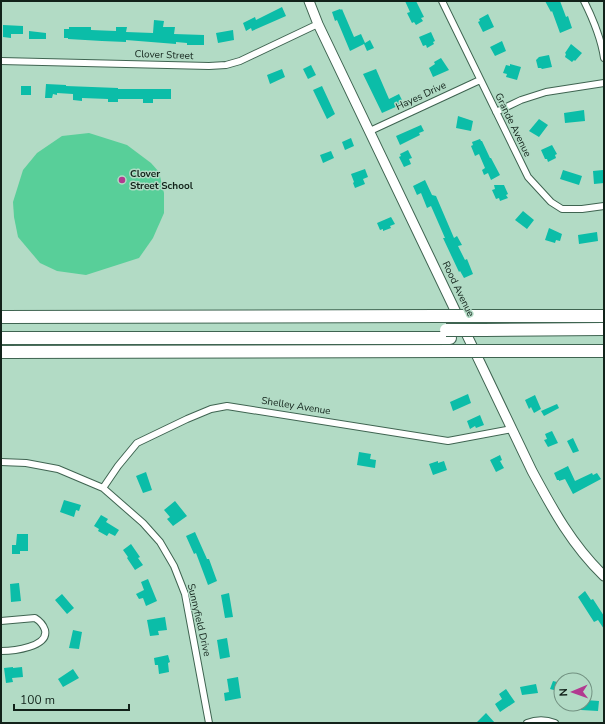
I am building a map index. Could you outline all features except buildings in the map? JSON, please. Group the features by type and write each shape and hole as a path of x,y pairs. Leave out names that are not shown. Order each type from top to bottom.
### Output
{"highway":[{"path":"555,316 581,309 604,308"},
{"path":"1,317 604,316"},
{"path":"485,334 604,330"},
{"path":"1,331 485,334 604,337"},
{"path":"1,338 448,334"},
{"path":"1,352 604,351"}],"street":[{"name":"Rood Avenue","path":"309,1 318,24 532,471 559,521 583,554 604,576"},
{"name":"Grande Avenue","path":"442,1 528,178 551,202 562,208 582,209 604,206"},
{"path":"584,1 594,23 603,50 604,58"},
{"name":"Clover Street","path":"1,61 209,66 226,65 240,61 318,24"},
{"name":"Hayes Drive","path":"370,131 480,80"},
{"path":"496,112 521,100 546,92 604,83"},
{"name":"Shelley Avenue","path":"103,488 121,461 137,443 211,409 228,406 448,441 512,429"},
{"name":"Sunnyfield Drive","path":"1,462 26,463 58,469 103,488 143,523 160,542 174,566 185,594 209,723"},
{"path":"1,621 35,618 43,624 45,633 41,642 35,645 1,651"},
{"path":"528,723 536,720 543,720 555,723"}],"green space":[{"path":"89,133 127,145 151,163 159,172 164,193 164,213 153,238 139,258 86,275 57,271 40,263 18,237 13,202 23,170 37,153 62,136"}],"place":[{"name":"Clover Street School","path":"122,180"}]}
